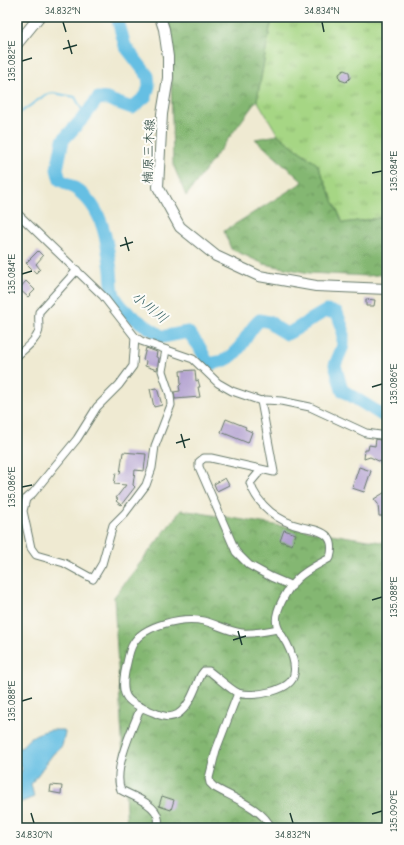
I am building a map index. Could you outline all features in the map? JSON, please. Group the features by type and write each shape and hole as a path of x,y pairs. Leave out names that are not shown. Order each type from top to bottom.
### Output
{"main road":[{"path":"18,41 39,17"},
{"name":"楠原三木線","path":"160,17 164,29 168,57 168,78 162,114 158,186 180,227 216,256 259,276 316,286 387,288"}],"street":[{"path":"17,213 103,296 135,337 154,346 194,359 218,383 232,391 261,401 281,401 310,407 366,433 387,436"},
{"path":"17,356 36,336 39,329 39,312 77,270"},
{"path":"135,337 133,366 119,385 97,407 77,439 33,493 26,499 23,511 31,548 36,555 64,563 93,578 102,564 113,526 146,486 152,468 155,446 171,406 170,395 162,371 166,350"},
{"path":"261,401 274,472 210,458 204,458 199,462 199,467 236,552 249,565 292,586"},
{"path":"261,470 250,483 253,492 264,506 278,518 297,526 322,532 329,538 332,549 330,558 297,579 279,607 276,618 278,629 287,644 294,666 295,675 288,684 278,689 258,695 238,693 209,671 204,671 186,706 176,716 170,717 163,716 134,705 126,698 123,686 132,645 138,635 148,629 174,621 186,620 202,620 242,633 263,632 278,629"},
{"path":"238,693 216,750 209,778 210,783 214,787 246,804 264,817 271,828"},
{"path":"141,707 124,750 118,785 120,790 153,808 158,818 158,828"}],"green space":[{"path":"167,17 272,17 257,100 186,196 173,164 170,31"},
{"path":"272,17 387,17 387,217 343,223 317,164 278,135 257,100"},
{"path":"278,135 317,164 343,223 387,217 387,274 367,276 309,273 264,264 231,249 224,231 303,182 255,139"},
{"path":"181,510 387,543 387,828 127,828 114,597"}],"water":[{"path":"49,730 64,730 65,733 62,746 53,754 31,784 34,797 17,804 17,776 22,770 17,759 17,747 21,748 33,736"}],"building":[{"path":"344,70 349,72 350,78 346,82 340,80 339,74"},
{"path":"38,251 43,256 36,264 40,269 36,273 26,263"},
{"path":"26,281 35,290 28,297 19,289"},
{"path":"366,299 375,300 374,306 366,306"},
{"path":"146,348 157,352 156,357 159,358 157,370 145,366 146,361 143,360"},
{"path":"195,370 196,381 198,380 200,387 198,387 200,397 175,399 174,392 180,391 180,371"},
{"path":"157,388 162,405 154,407 150,389"},
{"path":"226,419 246,427 245,429 252,432 248,443 221,432"},
{"path":"376,439 383,441 383,447 385,447 383,463 370,457 364,459 365,450 368,450 369,445 375,446"},
{"path":"123,452 146,454 144,471 135,470 133,485 135,487 121,505 116,501 118,499 116,498 126,485 114,484 116,473 120,474"},
{"path":"359,467 371,471 364,492 352,488"},
{"path":"225,478 229,485 217,491 214,484"},
{"path":"387,491 387,516 379,516 378,504 374,499"},
{"path":"284,530 296,534 292,545 280,541"},
{"path":"51,785 62,786 61,794 50,792"},
{"path":"162,796 174,800 171,810 159,806"}],"waterway":[{"name":"小川川","path":"117,17 125,46 148,76 149,86 146,96 132,108 107,99 98,98 85,116 63,140 57,169 60,180 74,187 84,196 99,216 106,241 113,291 119,303 136,319 162,337 188,332 199,346 208,364 219,362 234,354 260,320 270,322 287,334 326,311 337,313 343,329 343,346 335,365 342,390 387,418"},
{"path":"17,115 45,95 53,93 75,97 85,116"}]}
